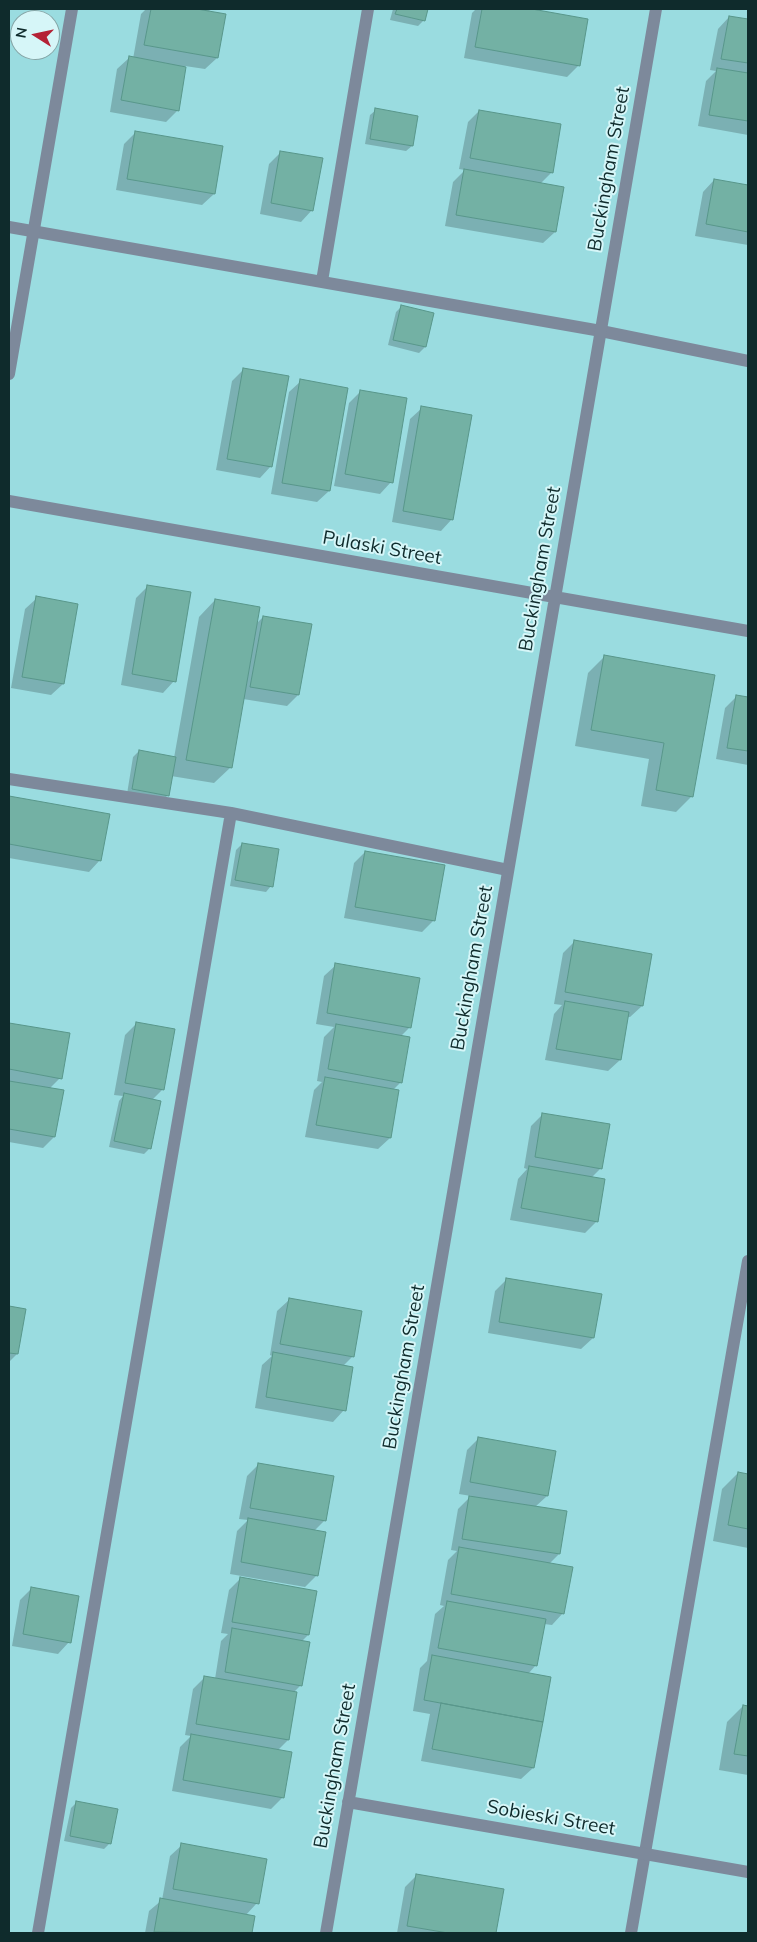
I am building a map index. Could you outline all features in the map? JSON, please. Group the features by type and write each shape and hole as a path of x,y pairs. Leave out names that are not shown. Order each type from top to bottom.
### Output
{"street":[{"path":"9,374 72,9"},
{"path":"322,281 368,9"},
{"name":"Buckingham Street","path":"326,1933 656,9"},
{"path":"9,227 600,331 748,361"},
{"name":"Pulaski Street","path":"9,501 748,631"},
{"path":"9,779 230,814 508,870"},
{"path":"38,1933 230,814"},
{"path":"631,1933 748,1261"},
{"name":"Sobieski Street","path":"348,1802 645,1852 748,1872"}],"building":[{"path":"151,9 197,9 226,14 218,58 144,45"},
{"path":"397,9 428,9 425,21 395,14"},
{"path":"482,9 532,9 588,19 580,66 475,47"},
{"path":"729,16 748,19 748,63 721,59"},
{"path":"129,56 186,67 179,111 121,100"},
{"path":"717,68 748,73 748,121 709,115"},
{"path":"375,108 418,116 413,146 370,139"},
{"path":"479,110 561,124 553,173 470,158"},
{"path":"135,131 223,146 215,194 127,179"},
{"path":"280,151 323,158 313,211 271,203"},
{"path":"464,169 564,187 556,232 456,215"},
{"path":"714,179 748,185 748,232 706,224"},
{"path":"401,305 434,313 426,347 393,340"},
{"path":"243,368 289,376 272,467 227,459"},
{"path":"300,379 348,388 330,491 282,483"},
{"path":"360,390 407,398 393,483 345,474"},
{"path":"421,406 472,415 453,520 403,511"},
{"path":"147,585 191,592 176,682 132,674"},
{"path":"36,596 78,604 64,684 22,677"},
{"path":"215,599 260,607 232,768 186,760"},
{"path":"263,616 312,624 299,695 250,687"},
{"path":"604,655 715,675 693,797 656,790 664,743 591,730"},
{"path":"736,695 748,697 748,751 727,748"},
{"path":"139,750 176,757 169,796 132,789"},
{"path":"9,796 110,814 101,861 9,844"},
{"path":"242,843 279,849 273,887 235,880"},
{"path":"365,851 445,865 435,921 355,907"},
{"path":"574,940 652,954 643,1006 565,992"},
{"path":"335,963 420,978 411,1028 327,1013"},
{"path":"565,1001 629,1012 621,1060 556,1049"},
{"path":"136,1022 175,1029 164,1090 125,1083"},
{"path":"9,1023 70,1033 62,1079 9,1069"},
{"path":"336,1024 410,1037 402,1083 328,1069"},
{"path":"325,1077 399,1090 391,1138 316,1125"},
{"path":"9,1081 64,1090 55,1137 9,1129"},
{"path":"124,1093 161,1101 151,1149 114,1141"},
{"path":"542,1113 610,1124 602,1169 535,1157"},
{"path":"529,1166 605,1179 598,1222 521,1208"},
{"path":"506,1278 602,1294 594,1338 499,1322"},
{"path":"289,1298 362,1311 354,1357 280,1344"},
{"path":"9,1306 26,1309 18,1354 9,1353"},
{"path":"273,1352 353,1367 346,1411 266,1397"},
{"path":"478,1437 556,1451 548,1496 470,1482"},
{"path":"258,1463 334,1476 326,1521 250,1508"},
{"path":"738,1472 748,1474 748,1529 728,1525"},
{"path":"469,1496 567,1511 560,1554 462,1539"},
{"path":"248,1518 326,1532 318,1576 241,1562"},
{"path":"459,1547 573,1567 564,1614 451,1594"},
{"path":"240,1577 317,1591 309,1635 232,1622"},
{"path":"31,1587 79,1596 71,1643 23,1634"},
{"path":"447,1601 546,1619 537,1666 438,1648"},
{"path":"232,1628 310,1642 302,1686 225,1672"},
{"path":"432,1655 551,1677 543,1722 424,1700"},
{"path":"204,1676 297,1692 289,1740 196,1724"},
{"path":"441,1703 543,1722 534,1768 432,1749"},
{"path":"743,1705 748,1706 748,1756 734,1754"},
{"path":"191,1734 292,1752 284,1798 183,1780"},
{"path":"76,1801 118,1809 111,1844 70,1836"},
{"path":"181,1843 267,1859 259,1904 173,1889"},
{"path":"416,1874 504,1889 496,1933 448,1933 407,1926"},
{"path":"160,1898 255,1916 252,1933 154,1932"}]}
